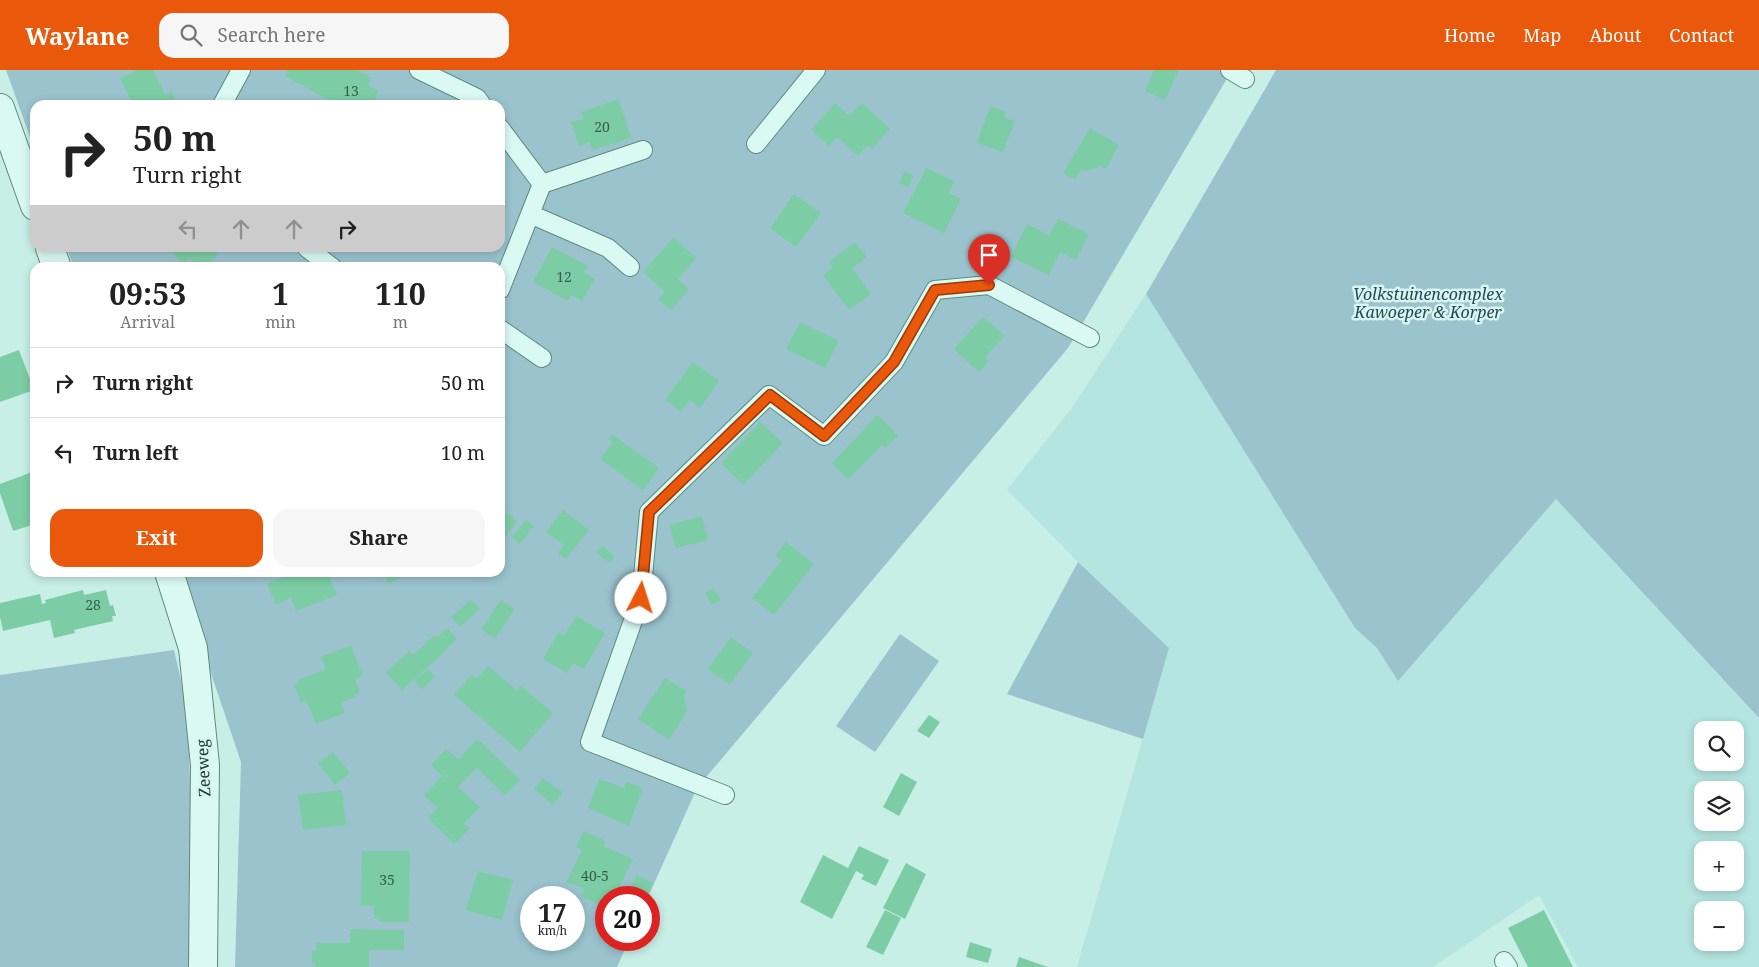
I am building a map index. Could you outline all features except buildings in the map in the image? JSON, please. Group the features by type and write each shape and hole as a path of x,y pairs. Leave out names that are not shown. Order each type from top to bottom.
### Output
{"street":[{"path":"0,108 30,192"},
{"name":"Zeeweg","path":"172,577 193,648 205,765 203,967"}],"lane":[{"path":"225,100 241,70"},
{"path":"419,70 478,100"},
{"path":"756,144 816,70"},
{"path":"505,135 542,184"},
{"path":"505,277 542,184 643,150"},
{"path":"530,214 608,248 630,267"},
{"path":"313,252 326,262"},
{"path":"725,795 590,742 641,598 649,512 770,395 824,436 894,362 935,290 989,285 1090,338"},
{"path":"505,332 542,358"}],"shaded area":[{"path":"1146,294 1355,628 1377,648 1398,680 1556,499 1759,718 1759,967 1578,967 1539,895 1433,967 1077,967 1169,648 1078,562 1007,490 1071,409"}],"green space":[{"path":"6,70 1232,70 1068,348 697,788 653,886 595,886 595,951 624,951 617,967 235,967 241,762 178,577 505,577 505,262 72,262 68,252 505,252 505,100 30,100 30,137"},
{"name":"Volkstuinencomplex Kawoeper & Korper","path":"1276,70 1759,70 1759,718 1556,499 1398,681 1377,648 1355,628 1146,294"},
{"path":"1078,562 1169,648 1143,739 1007,694"},
{"path":"900,634 939,661 875,752 836,726"},
{"path":"174,650 187,706 192,830 190,967 0,967 0,675"}],"route":[{"path":"641,598 649,512 770,395 824,436 894,362 935,290 989,285"}]}
